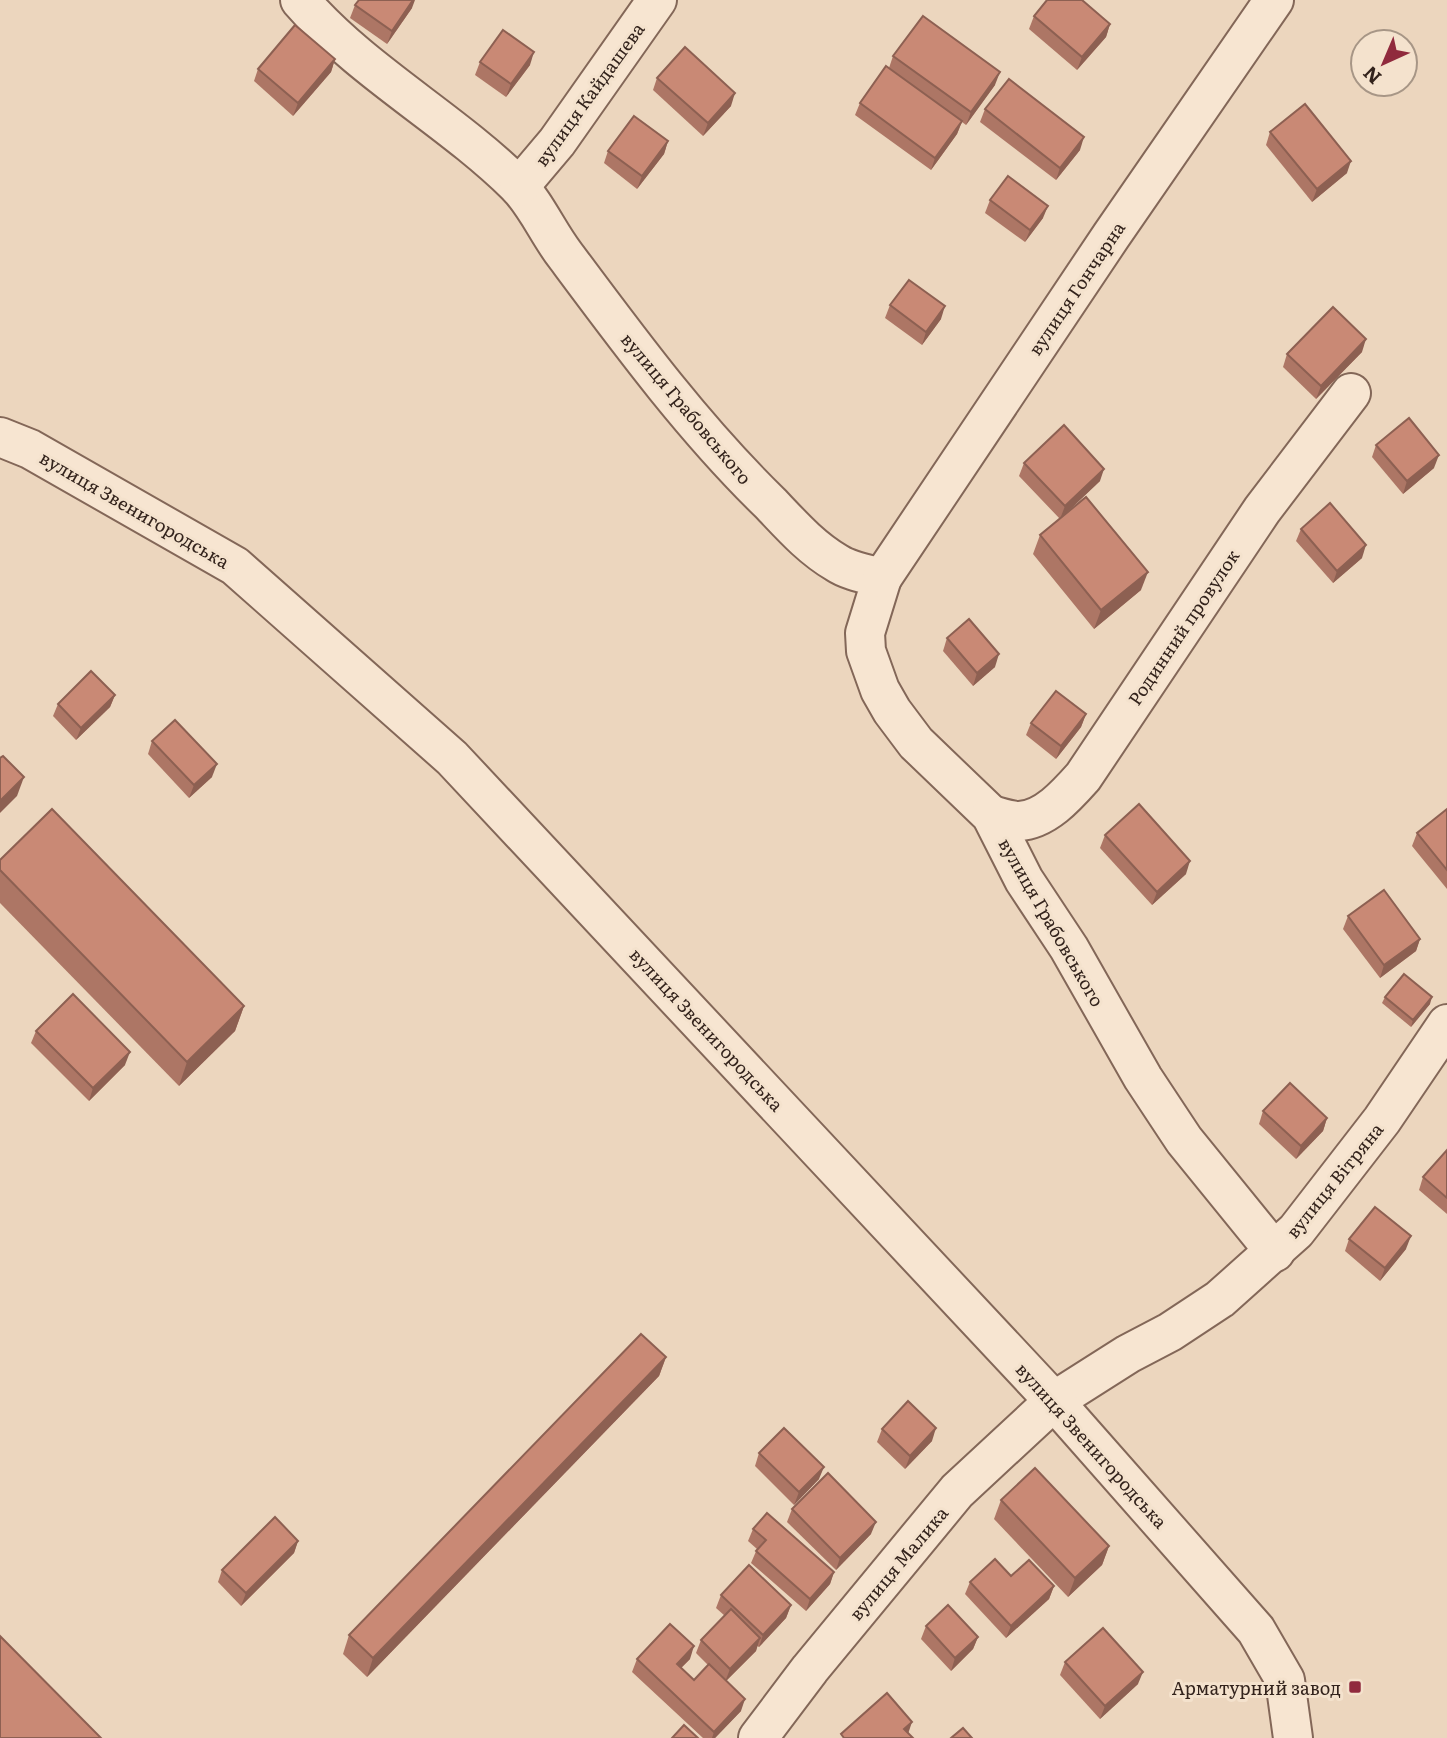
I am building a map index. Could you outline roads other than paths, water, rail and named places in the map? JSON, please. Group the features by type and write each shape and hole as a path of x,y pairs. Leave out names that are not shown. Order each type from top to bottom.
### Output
{"street":[{"name":"вулиця Грабовського","path":"300,0 348,48 482,153 519,187 561,250 614,321 700,428 741,475 812,546 839,565 881,578 865,634 866,651 880,690 892,711 916,743 991,815 1024,880 1069,948 1143,1078 1184,1140 1275,1252"},
{"name":"вулиця Кайдашева","path":"519,187 557,142 657,0"},
{"name":"вулиця Гончарна","path":"881,578 1274,0"},
{"name":"Родинний провулок","path":"991,815 1018,821 1040,815 1070,792 1083,777 1262,510 1351,393"},
{"name":"вулиця Звенигородська","path":"0,437 30,449 235,566 452,758 1054,1401 1256,1630 1284,1680 1293,1738"},
{"name":"вулиця Вітряна","path":"1054,1401 1220,1299 1275,1252 1296,1231 1365,1143 1407,1086 1447,1024"},
{"name":"вулиця Малика","path":"758,1738 810,1669 957,1491 1054,1401"}],"place":[{"name":"Арматурний завод","path":"1355,1687"}]}
